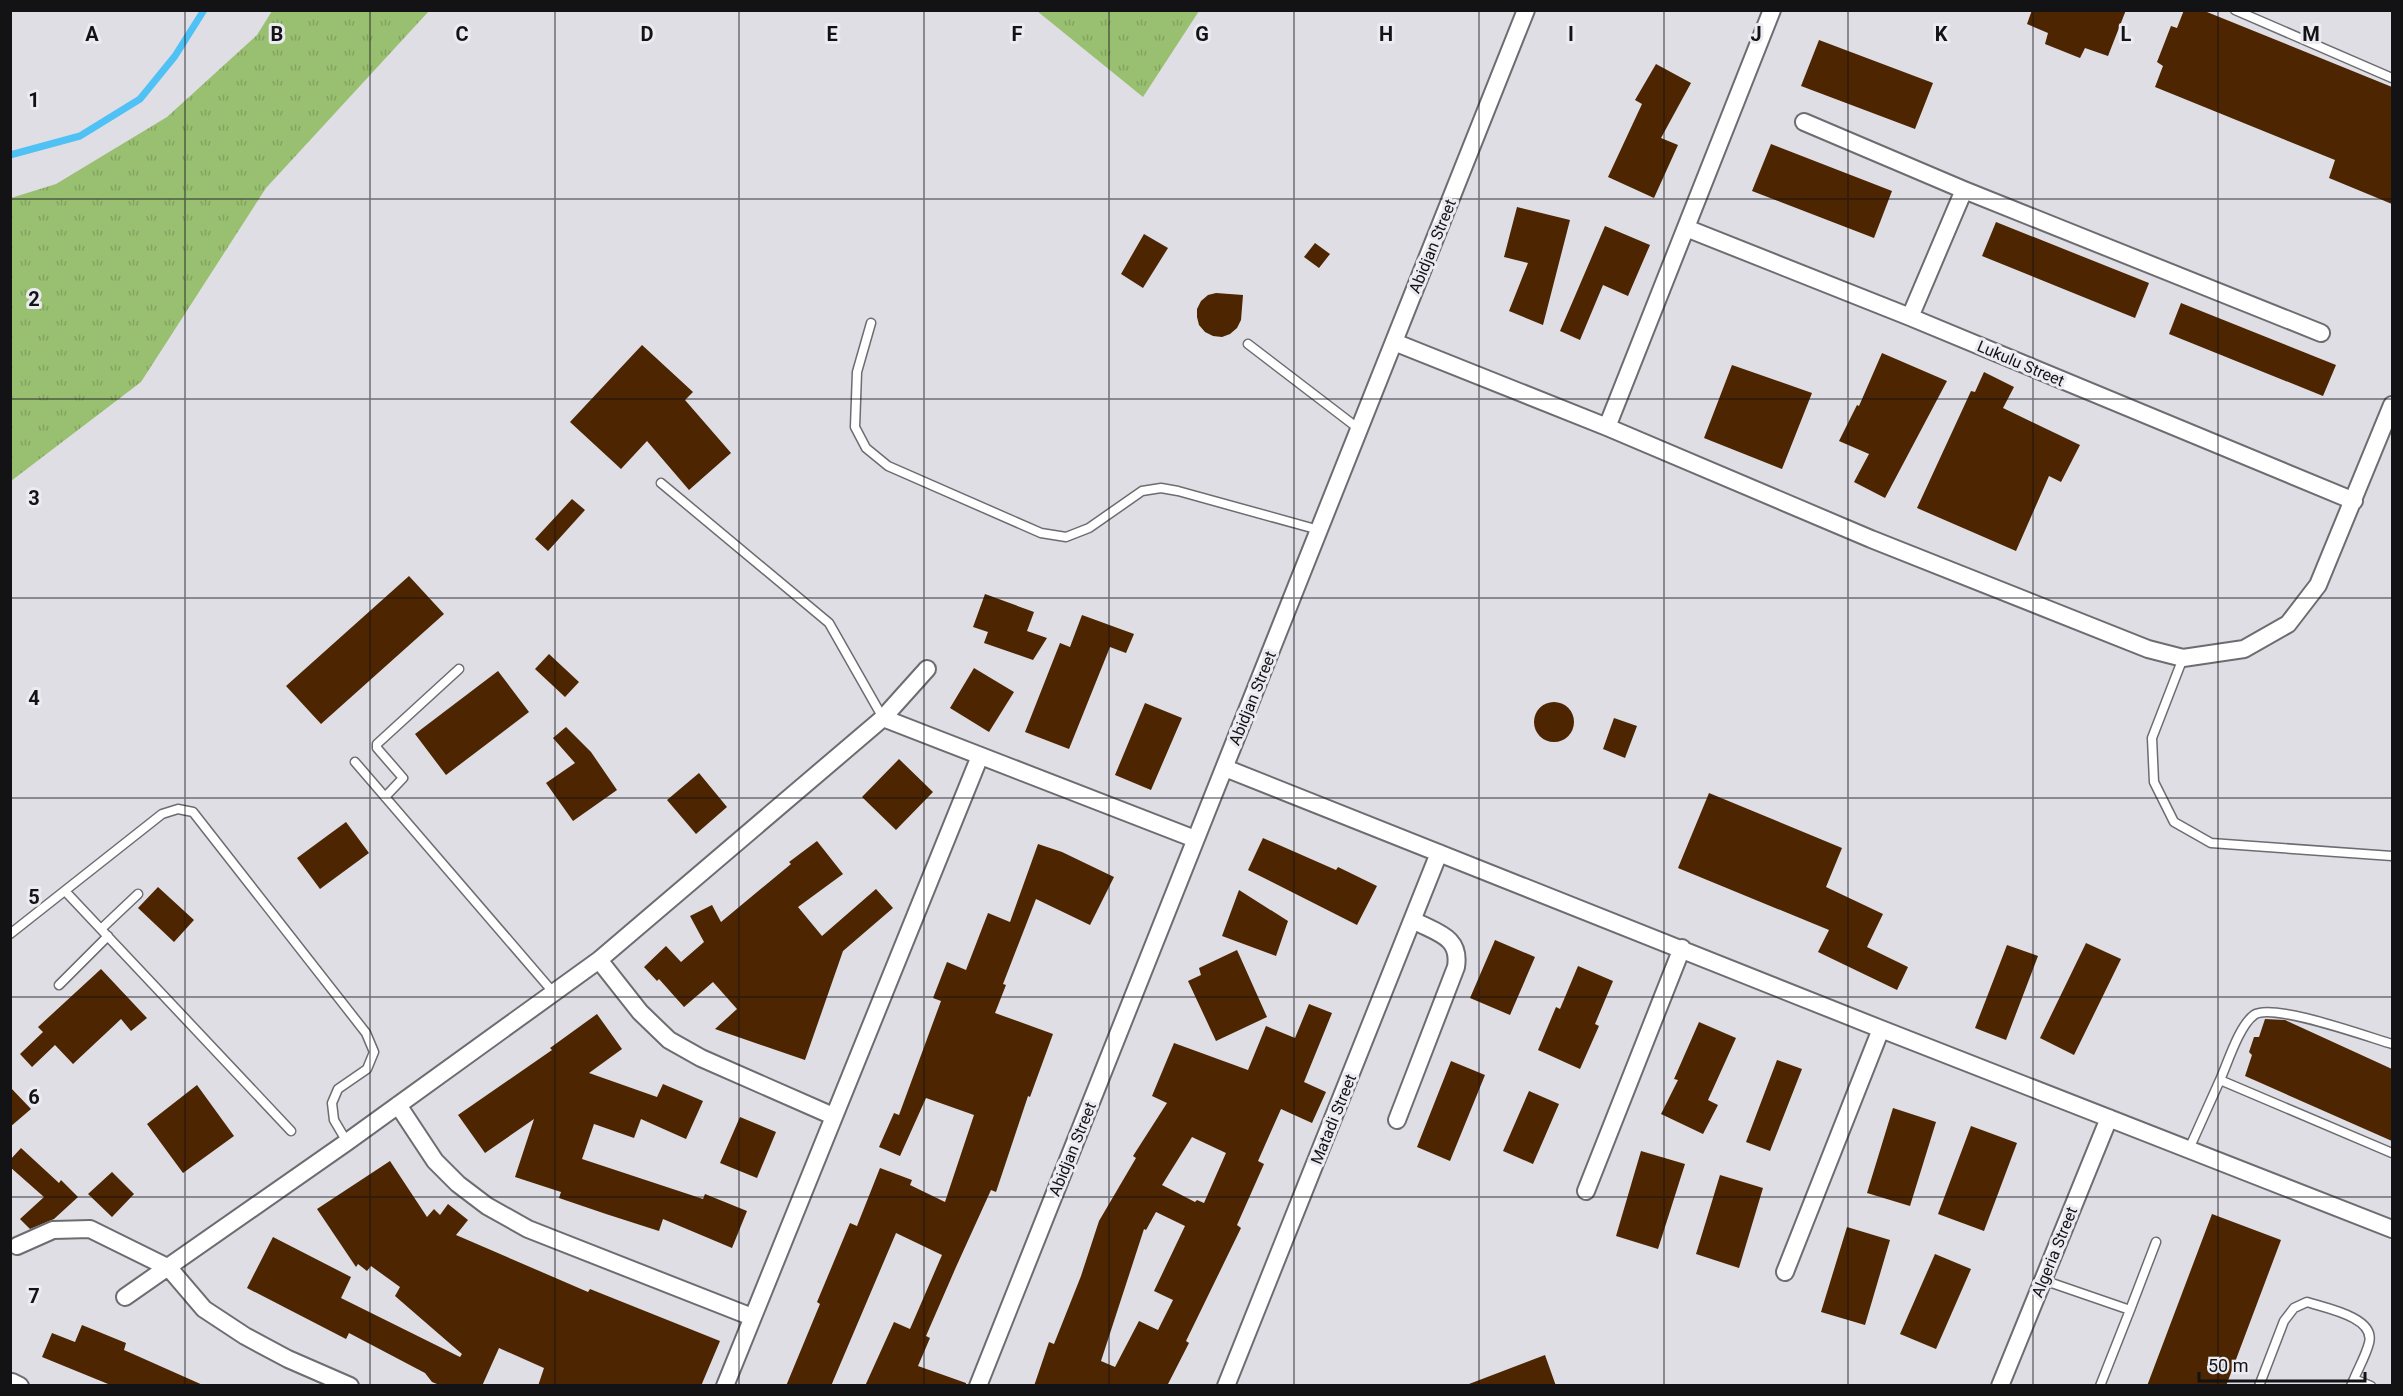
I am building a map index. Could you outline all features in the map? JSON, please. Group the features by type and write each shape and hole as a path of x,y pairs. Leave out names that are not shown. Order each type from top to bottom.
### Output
{"street":[{"name":"Abidjan Street","path":"978,1386 1526,10"},
{"path":"1607,427 1772,10"},
{"path":"1804,122 1964,190 2321,333"},
{"path":"1910,317 1964,190"},
{"name":"Lukulu Street","path":"1686,228 1910,317 2354,501"},
{"path":"1394,342 1607,427 1893,548 2148,649 2183,658 2244,649 2288,624 2318,585 2392,405"},
{"path":"125,1298 347,1142 598,960 883,718 927,669"},
{"path":"883,718 1195,839"},
{"path":"725,1386 980,756"},
{"path":"1225,768 2392,1229"},
{"name":"Matadi Street","path":"1226,1386 1439,853"},
{"path":"1396,1120 1456,967 1458,954 1450,940 1413,920"},
{"path":"1586,1191 1682,948"},
{"path":"598,960 640,1012 669,1040 701,1058 833,1116"},
{"path":"1785,1272 1881,1029"},
{"path":"398,1105 435,1161 458,1184 487,1206 528,1228 752,1317"},
{"name":"Algeria Street","path":"2000,1386 2109,1118"},
{"path":"17,1246 53,1230 90,1229 168,1268 204,1309 245,1336 288,1359 350,1386"}],"lane":[{"path":"2235,10 2392,78"},
{"path":"871,324 858,372 855,426 866,448 888,466 1041,533 1066,537 1089,528 1142,491 1161,488 1319,530"},
{"path":"1248,344 1359,429"},
{"path":"661,483 829,623 883,718"},
{"path":"2183,658 2152,738 2154,782 2174,822 2211,843 2392,856"},
{"path":"385,797 404,778 377,748 378,744 459,669"},
{"path":"355,762 554,992"},
{"path":"10,934 162,814 178,809 193,812 366,1033 374,1052 367,1069 338,1089 332,1104 334,1120 347,1142"},
{"path":"65,891 291,1131"},
{"path":"101,929 138,894"},
{"path":"59,985 108,936"},
{"path":"2189,1149 2243,1028 2252,1016 2261,1011 2295,1015 2392,1044"},
{"path":"2220,1080 2392,1153"},
{"path":"2100,1386 2156,1242"},
{"path":"2043,1280 2130,1311"},
{"path":"2259,1386 2284,1321 2294,1308 2307,1302 2359,1320 2368,1329 2370,1341 2353,1382 2371,1386"}],"green space":[{"path":"272,11 429,11 266,188 141,382 11,481 11,198 56,184 167,117 257,35"},
{"path":"1037,11 1199,11 1143,97"}],"building":[{"path":"2032,10 2126,10 2108,56 2085,48 2080,58 2045,44 2048,33 2027,24"},
{"path":"2184,10 2202,10 2392,87 2392,204 2329,178 2335,160 2155,87 2163,66 2157,62 2171,26 2177,28"},
{"path":"1819,40 1933,83 1915,129 1801,86"},
{"path":"1656,64 1691,83 1661,138 1678,145 1654,198 1608,177 1642,104 1635,100"},
{"path":"1771,144 1892,191 1874,238 1752,191"},
{"path":"1517,207 1570,220 1543,325 1509,311 1528,263 1504,257"},
{"path":"1996,222 2149,283 2135,318 1982,256"},
{"path":"1605,226 1650,245 1628,296 1603,285 1580,340 1560,331"},
{"path":"1144,234 1168,248 1143,288 1121,274"},
{"path":"1315,243 1330,254 1319,268 1304,257"},
{"path":"1216,293 1243,295 1241,320 1237,328 1222,337 1205,332 1199,325 1197,317 1197,309 1201,301 1208,295"},
{"path":"2181,303 2336,365 2323,396 2169,334"},
{"path":"642,345 693,392 685,400 731,453 689,490 647,441 621,469 570,422"},
{"path":"1882,353 1947,381 1885,498 1854,482 1869,454 1839,441 1857,405 1859,406"},
{"path":"1732,365 1812,393 1782,469 1704,438"},
{"path":"1984,372 2014,387 2003,408 2080,445 2061,482 2049,476 2016,551 1917,508 1971,391 1975,392"},
{"path":"572,499 585,510 548,551 535,539"},
{"path":"409,576 444,614 321,724 286,686"},
{"path":"985,594 1034,612 1027,631 1047,638 1033,660 984,643 988,632 973,627"},
{"path":"1082,615 1134,634 1126,653 1110,647 1069,749 1025,732 1060,643 1070,647"},
{"path":"549,654 579,682 565,697 535,669"},
{"path":"974,668 1014,692 989,732 950,708"},
{"path":"498,671 529,712 446,775 415,734"},
{"path":"1554,702 1568,708 1574,722 1568,736 1554,742 1540,736 1534,722 1540,708"},
{"path":"1145,703 1182,718 1151,790 1115,775"},
{"path":"1614,718 1637,726 1625,758 1603,749"},
{"path":"566,727 591,752 617,790 573,821 546,783 575,763 553,738"},
{"path":"899,759 933,792 896,830 862,797"},
{"path":"699,773 727,807 696,834 667,800"},
{"path":"1709,793 1842,848 1826,887 1883,914 1867,947 1908,967 1897,990 1818,952 1829,930 1678,868"},
{"path":"346,822 369,853 320,889 297,858"},
{"path":"1263,838 1336,870 1338,867 1377,886 1357,925 1248,870"},
{"path":"817,841 843,874 798,907 822,936 876,889 893,908 843,951 805,1060 715,1029 737,1009 713,982 684,1007 659,979 657,981 644,967 666,946 681,962 704,942 690,916 712,905 721,922 791,864 789,862"},
{"path":"1038,844 1062,852 1114,877 1090,925 1036,899 1003,984 1006,985 995,1013 1053,1034 1030,1097 1028,1096 996,1192 991,1190 956,1267 926,1336 930,1338 918,1366 966,1383 966,1386 865,1386 894,1322 910,1329 942,1255 896,1233 831,1386 786,1386 820,1304 817,1302 850,1223 857,1226 880,1168 912,1180 910,1185 945,1202 974,1115 926,1098 900,1156 879,1147 894,1113 899,1115 941,1001 933,998 947,962 966,970 988,913 1010,922"},
{"path":"158,887 194,920 174,942 138,908"},
{"path":"1239,890 1288,921 1276,956 1222,936"},
{"path":"1495,940 1535,957 1510,1015 1470,998"},
{"path":"2086,943 2121,959 2074,1055 2040,1038"},
{"path":"2007,945 2038,956 2006,1040 1975,1028"},
{"path":"1237,950 1267,1017 1216,1041 1188,981 1201,975 1199,968"},
{"path":"1578,966 1613,981 1595,1024 1599,1026 1580,1069 1538,1050 1556,1007 1560,1009"},
{"path":"101,969 147,1018 131,1031 121,1019 73,1064 55,1045 32,1067 20,1054 43,1032 38,1027"},
{"path":"1309,1004 1332,1013 1304,1082 1326,1092 1312,1123 1281,1109 1258,1161 1264,1164 1237,1225 1241,1228 1186,1341 1189,1343 1167,1386 1034,1386 1049,1342 1054,1344 1081,1276 1099,1221 1136,1158 1133,1156 1167,1103 1152,1096 1174,1043 1248,1070 1266,1026 1295,1038","holes":["1192,1137 1226,1153 1204,1203 1197,1200 1195,1202 1162,1185","1156,1212 1185,1226 1154,1291 1173,1300 1158,1330 1139,1321 1115,1367 1101,1361 1144,1229 1146,1230"]},
{"path":"597,1014 622,1049 589,1073 657,1097 663,1084 703,1101 686,1139 641,1119 634,1138 594,1124 582,1159 703,1199 705,1194 747,1211 732,1248 663,1219 659,1231 606,1214 559,1198 561,1192 515,1177 534,1119 485,1153 458,1115 552,1050 550,1048"},
{"path":"2265,1019 2285,1020 2392,1069 2392,1141 2245,1076 2252,1055 2249,1052 2254,1037 2259,1037"},
{"path":"1699,1022 1736,1038 1708,1100 1718,1105 1703,1134 1661,1114 1678,1080 1674,1079"},
{"path":"1777,1060 1802,1069 1770,1151 1746,1142"},
{"path":"1451,1061 1485,1075 1450,1161 1417,1147"},
{"path":"197,1085 234,1136 183,1173 147,1124"},
{"path":"10,1087 31,1109 10,1127"},
{"path":"1529,1091 1559,1104 1533,1164 1503,1151"},
{"path":"1893,1108 1936,1122 1910,1206 1867,1193"},
{"path":"740,1117 776,1132 757,1178 720,1163"},
{"path":"1971,1126 2017,1143 1984,1231 1938,1214"},
{"path":"21,1148 59,1183 61,1180 78,1197 54,1219 30,1229 20,1219 44,1197 10,1167 10,1160"},
{"path":"1641,1151 1685,1164 1658,1249 1616,1236"},
{"path":"390,1161 427,1217 434,1209 440,1215 448,1204 468,1220 456,1235 588,1292 590,1289 720,1341 701,1386 538,1386 544,1368 499,1348 482,1386 442,1386 432,1382 425,1373 349,1333 346,1339 247,1288 273,1237 351,1277 341,1298 460,1357 462,1354 395,1296 400,1287 371,1266 367,1271 358,1264 356,1267 317,1209"},
{"path":"112,1172 134,1194 112,1217 88,1194"},
{"path":"1720,1175 1763,1188 1739,1268 1696,1254"},
{"path":"2212,1214 2281,1240 2226,1386 2147,1386"},
{"path":"1847,1227 1890,1240 1865,1325 1821,1312"},
{"path":"1935,1254 1971,1269 1936,1349 1900,1334"},
{"path":"82,1325 126,1343 124,1350 205,1386 113,1386 42,1357 52,1333 75,1342"},
{"path":"1545,1355 1556,1386 1469,1386 1469,1384"}],"waterway":[{"path":"10,155 80,136 140,99 175,56 204,10"}]}
